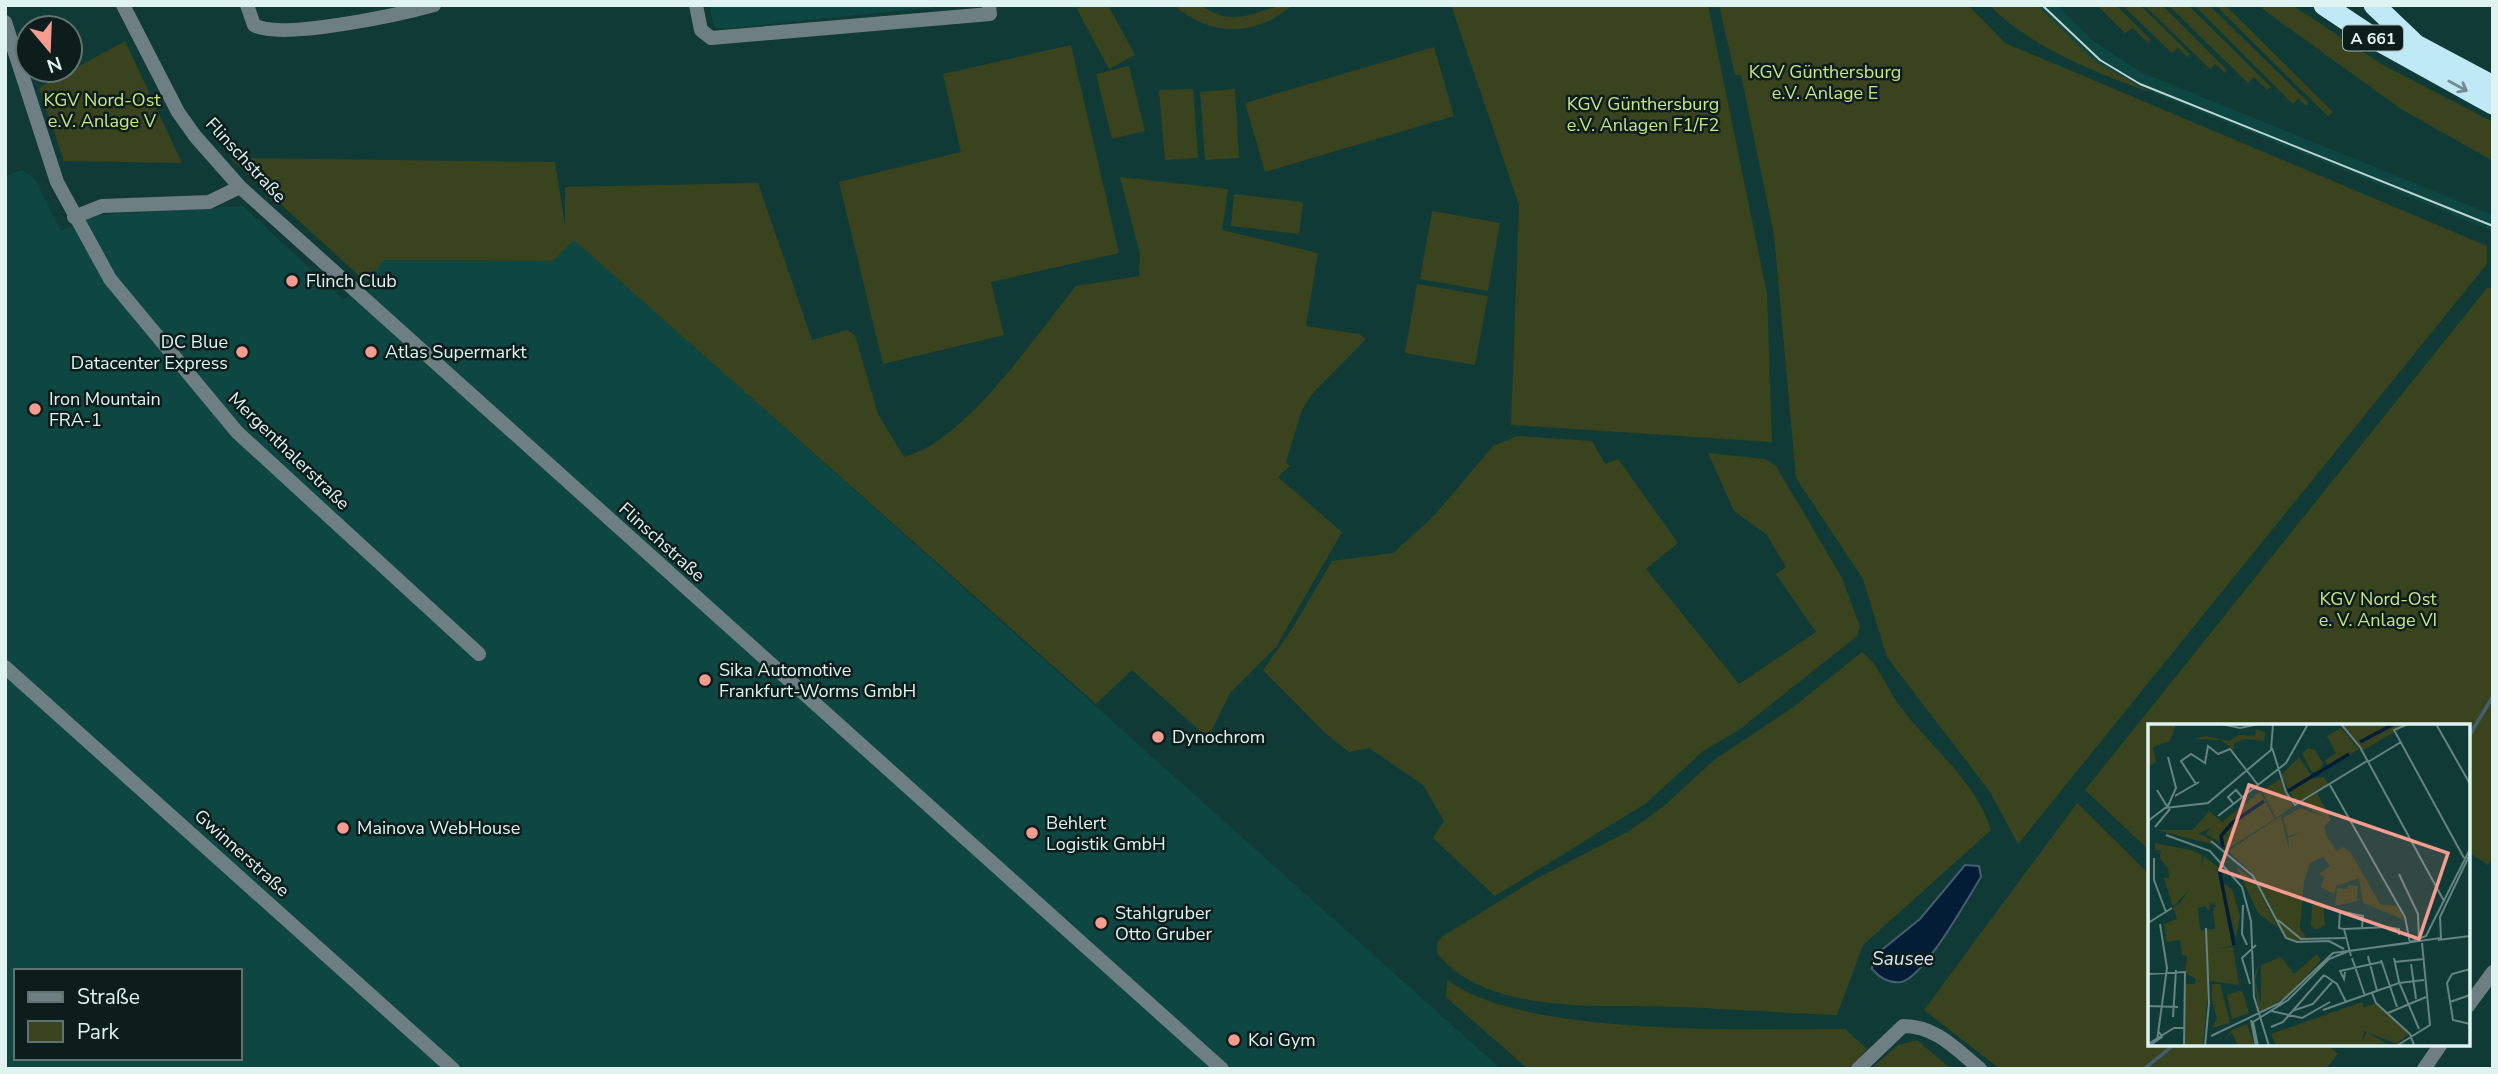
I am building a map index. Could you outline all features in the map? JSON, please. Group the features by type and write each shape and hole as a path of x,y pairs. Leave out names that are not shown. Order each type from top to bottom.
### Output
{"highway":[{"name":"A 661","path":"2323,5 2428,61 2493,104"},
{"name":"A 661","path":"2374,5 2428,61 2493,86"}],"street":[{"name":"Flinschstraße","path":"123,5 178,112 195,136 240,187 1222,1069"},
{"path":"247,5 254,25 273,32 363,20 434,5"},
{"path":"696,5 701,30 711,38 990,9"},
{"name":"Mergenthalerstraße","path":"5,22 52,169 74,217 110,279 237,432 479,654"},
{"path":"74,217 102,206 209,202 240,187"},
{"name":"Gwinnerstraße","path":"5,667 453,1069"},
{"path":"2470,1003 2493,972"},
{"path":"1858,1069 1903,1026 1919,1026 1938,1034 1980,1069"},
{"path":"2424,1069 2440,1046"}],"shaded area":[{"path":"709,5 957,5 721,29 714,27"},
{"path":"2037,5 2057,5 2096,43 2143,73 2493,215 2493,231 2130,83 2096,62"},
{"path":"22,170 35,179 61,231 97,215 243,206 344,300 385,260 553,261 574,239 1501,1069 5,1069 5,176"}],"green space":[{"path":"1194,4 1224,16 1236,17 1292,5 1264,23 1233,29 1202,23 1174,5"},
{"path":"1084,5 1108,5 1135,55 1109,69 1077,9"},
{"name":"KGV Günthersburg e.V. Anlagen F1/F2","path":"1451,5 1708,5 1767,294 1772,442 1511,425 1519,205"},
{"name":"KGV Günthersburg e.V. Anlage E","path":"1719,5 1968,5 2005,43 2487,246 2487,264 2018,844 1990,792 1887,657 1863,579 1796,478 1774,235 1741,75 1735,75"},
{"path":"1989,5 2037,5 2096,62 2152,93 2087,68 2045,47 2006,21"},
{"path":"2097,5 2116,5 2151,40 2148,43 2133,28 2125,33"},
{"path":"2122,5 2140,5 2190,54 2187,57 2178,48 2172,53"},
{"path":"2144,5 2162,5 2227,70 2225,73 2215,64 2210,69"},
{"path":"2168,5 2188,5 2271,87 2267,90 2254,77 2248,83"},
{"path":"2194,5 2209,5 2309,103 2306,106 2298,99 2293,104"},
{"path":"2215,5 2225,5 2333,112 2328,116"},
{"path":"2257,5 2292,5 2381,64 2493,122 2493,161 2401,109"},
{"name":"KGV Nord-Ost e.V. Anlage V","path":"125,41 182,163 64,161 39,88 46,84 84,84 84,63"},
{"path":"1071,45 1119,253 991,282 1004,335 883,364 839,182 961,152 943,74"},
{"path":"1434,47 1454,116 1265,172 1245,103"},
{"path":"1129,66 1145,131 1112,139 1096,74"},
{"path":"1193,89 1198,158 1165,160 1159,90"},
{"path":"1235,89 1239,158 1205,160 1200,92"},
{"path":"230,158 555,162 565,226 565,187 758,183 812,340 847,330 855,335 878,414 904,457 928,447 975,409 1020,358 1076,286 1139,276 1140,254 1120,177 1228,189 1222,230 1318,253 1306,326 1359,334 1366,339 1312,394 1302,410 1286,462 1290,466 1278,477 1342,532 1276,647 1230,693 1208,738 1132,670 1096,704 574,240 553,261 385,260 365,281"},
{"path":"1234,194 1303,202 1299,234 1231,226"},
{"path":"1432,211 1500,223 1488,291 1420,279"},
{"path":"1417,284 1488,296 1475,365 1405,353"},
{"name":"KGV Nord-Ost e. V. Anlage VI","path":"2487,288 2493,288 2493,857 2488,865 2470,853 2470,724 2148,724 2148,849 2085,790"},
{"path":"1517,436 1592,441 1605,464 1618,459 1678,543 1646,569 1739,684 1816,632 1776,574 1786,567 1766,534 1734,511 1708,453 1765,459 1776,466 1842,578 1860,627 1857,636 1740,729 1702,752 1645,804 1495,896 1433,838 1444,821 1423,785 1369,748 1349,752 1324,732 1263,670 1292,629 1332,561 1393,553 1433,517 1493,446"},
{"path":"1862,652 1873,664 1902,709 1964,781 1991,830 1863,945 1837,1015 1549,1003 1486,988 1459,974 1437,953 1437,943 1443,936 1534,880 1629,831 1664,806 1714,760 1792,708"},
{"path":"2077,803 2148,873 2148,1046 2329,1046 2338,1054 2326,1069 2000,1069 1924,1010"},
{"path":"1447,980 1482,998 1528,1012 1581,1021 1696,1029 1845,1029 1867,1049 1851,1069 1528,1069 1446,997"},
{"path":"1917,1040 1951,1069 1871,1069 1898,1045"}],"water":[{"name":"Sausee","path":"1965,865 1979,866 1981,877 1933,953 1910,977 1901,982 1888,981 1878,975 1872,969 1873,957 1920,919"}],"waterway":[{"path":"2470,735 2493,696"},
{"path":"2144,1069 2173,1046"}],"tram line":[{"path":"2042,5 2100,60 2140,84 2493,226"}],"place":[{"name":"Flinch Club","path":"292,281"},
{"name":"DC Blue Datacenter Express","path":"242,352"},
{"name":"Atlas Supermarkt","path":"371,352"},
{"name":"Iron Mountain FRA-1","path":"35,409"},
{"name":"Sika Automotive Frankfurt-Worms GmbH","path":"705,680"},
{"name":"Dynochrom","path":"1158,737"},
{"name":"Mainova WebHouse","path":"343,828"},
{"name":"Behlert Logistik GmbH","path":"1032,833"},
{"name":"Stahlgruber Otto Gruber","path":"1101,923"},
{"name":"Koi Gym","path":"1234,1040"}]}
